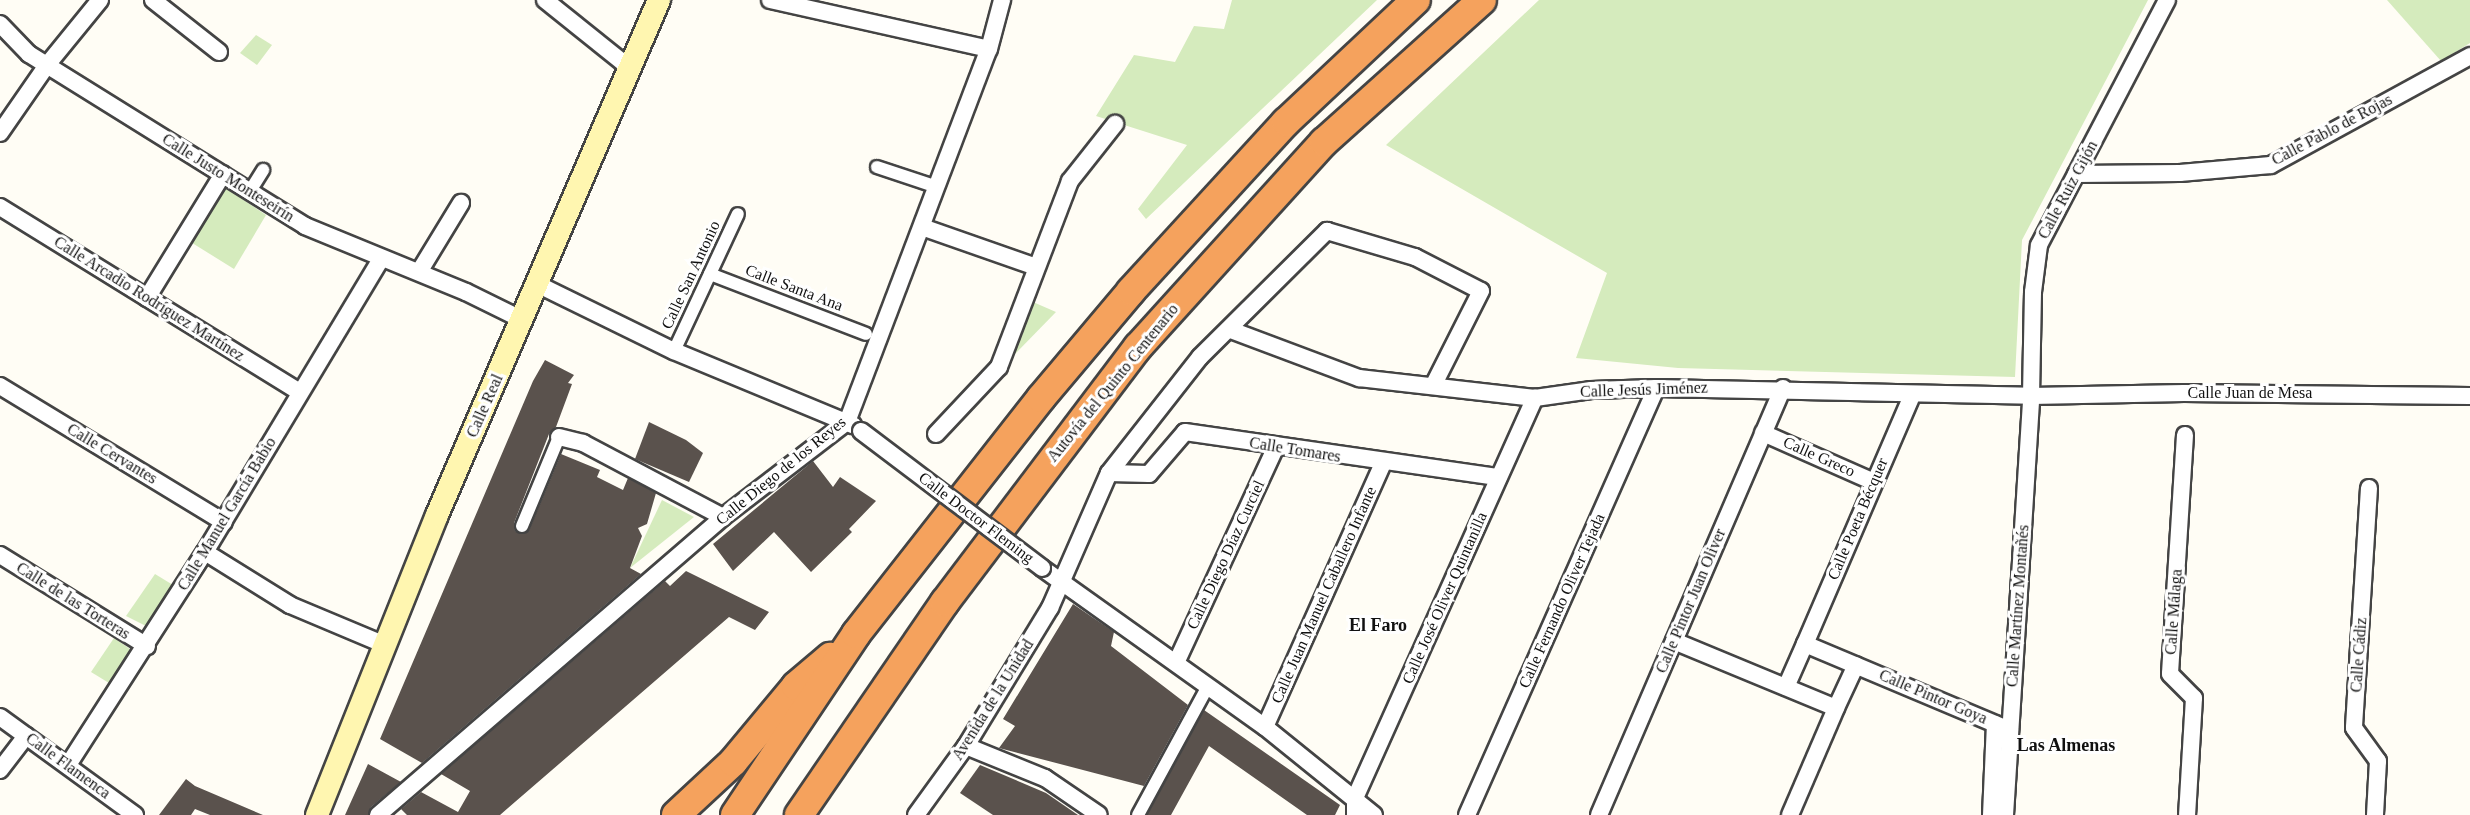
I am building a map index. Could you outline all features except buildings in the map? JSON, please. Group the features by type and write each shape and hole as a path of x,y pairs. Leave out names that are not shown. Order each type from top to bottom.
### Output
{"highway":[{"path":"735,815 856,634 942,521 1131,291 1286,122 1416,0"},
{"name":"Autovía del Quinto Centenario","path":"800,815 945,602 1138,347 1324,142 1482,0"},
{"path":"675,815 733,762 796,686 856,634"}],"main road":[{"name":"Calle Real","path":"318,814 437,515 539,285 658,0"}],"street":[{"path":"0,133 47,65 100,0"},
{"path":"153,0 219,52"},
{"path":"545,0 630,68"},
{"path":"770,0 989,49"},
{"name":"Calle Diego de los Reyes","path":"378,815 723,517 854,426 922,227 989,49 1002,0"},
{"name":"Calle Ruiz Gijón","path":"2031,396 2033,292 2039,245 2167,0"},
{"name":"Calle Justo Monteseirín","path":"0,24 29,54 304,226 381,259 419,272 523,320"},
{"name":"Calle Pablo de Rojas","path":"2076,174 2180,173 2271,165 2470,56"},
{"path":"936,434 999,367 1070,181 1115,124"},
{"path":"877,166 937,187"},
{"path":"250,191 263,170"},
{"path":"147,298 223,174"},
{"path":"419,272 461,203"},
{"name":"Calle Arcadio Rodríguez Martínez","path":"0,207 298,392"},
{"name":"Calle San Antonio","path":"674,351 738,214"},
{"path":"922,227 1036,267"},
{"name":"Avenida de la Unidad","path":"916,815 966,746 1050,608 1109,473 1200,357 1231,330 1327,231 1415,257 1481,291 1434,386"},
{"name":"Calle Manuel García Babio","path":"68,765 147,646 224,522 298,392 381,259"},
{"name":"Calle Santa Ana","path":"710,274 866,334"},
{"name":"Calle Doctor Fleming","path":"539,285 674,351 854,426 1042,568 1265,727 1355,807 1374,815"},
{"name":"Calle Jesús Jiménez","path":"1231,330 1359,378 1535,398 1591,390 1656,388 1783,388 1912,395 2031,396"},
{"name":"Calle Cervantes","path":"0,386 224,522"},
{"name":"Calle Fernando Oliver Tejada","path":"1467,815 1656,388"},
{"name":"Calle Pintor Juan Oliver","path":"1599,815 1783,388"},
{"name":"Calle Juan de Mesa","path":"2031,396 2184,393 2470,396"},
{"name":"Calle Poeta Bécquer","path":"1786,687 1912,395"},
{"name":"Calle Martínez Montañés","path":"1990,815 2003,727 2031,396"},
{"name":"Calle José Oliver Quintanilla","path":"1355,807 1535,398"},
{"name":"Calle Tomares","path":"1109,473 1149,474 1185,432 1383,463 1499,477"},
{"name":"Calle Greco","path":"1763,433 1874,482"},
{"name":"Calle Málaga","path":"2185,435 2170,674 2194,698 2187,815"},
{"path":"522,526 559,437 583,443 723,517"},
{"name":"Calle Diego Díaz Curciel","path":"1176,663 1276,447"},
{"name":"Calle Juan Manuel Caballero Infante","path":"1265,727 1383,463"},
{"name":"Calle Cádiz","path":"2369,488 2354,728 2378,761 2375,815"},
{"path":"205,552 290,604 385,645"},
{"name":"Calle de las Torteras","path":"0,555 147,646"},
{"path":"1674,641 1836,708"},
{"name":"Calle Pintor Goya","path":"1804,644 2003,727"},
{"path":"1790,815 1856,665"},
{"path":"1138,815 1208,686"},
{"name":"Calle Flamenca","path":"0,717 135,815"},
{"name":"Calle Martínez Montañés","path":"2003,727 2005,815"},
{"path":"0,770 26,736"},
{"path":"966,746 1045,778 1099,815"}],"green space":[{"path":"1232,0 1377,0 1146,219 1138,209 1187,145 1096,116 1134,55 1175,62 1194,26 1224,29"},
{"path":"1539,0 2148,0 2022,240 2015,377 1678,368 1576,358 1607,273 1386,145"},
{"path":"2387,0 2470,0 2470,43 2441,61"},
{"path":"256,35 272,45 257,65 240,53"},
{"path":"224,187 266,215 234,269 189,241"},
{"path":"1033,302 1056,312 1013,356"},
{"path":"662,500 694,517 630,568"},
{"path":"155,574 173,585 146,626 126,616"},
{"path":"114,638 133,651 109,683 91,672"}],"district":[{"name":"El Faro","path":"1378,625"},
{"name":"Las Almenas","path":"2066,745"}]}
